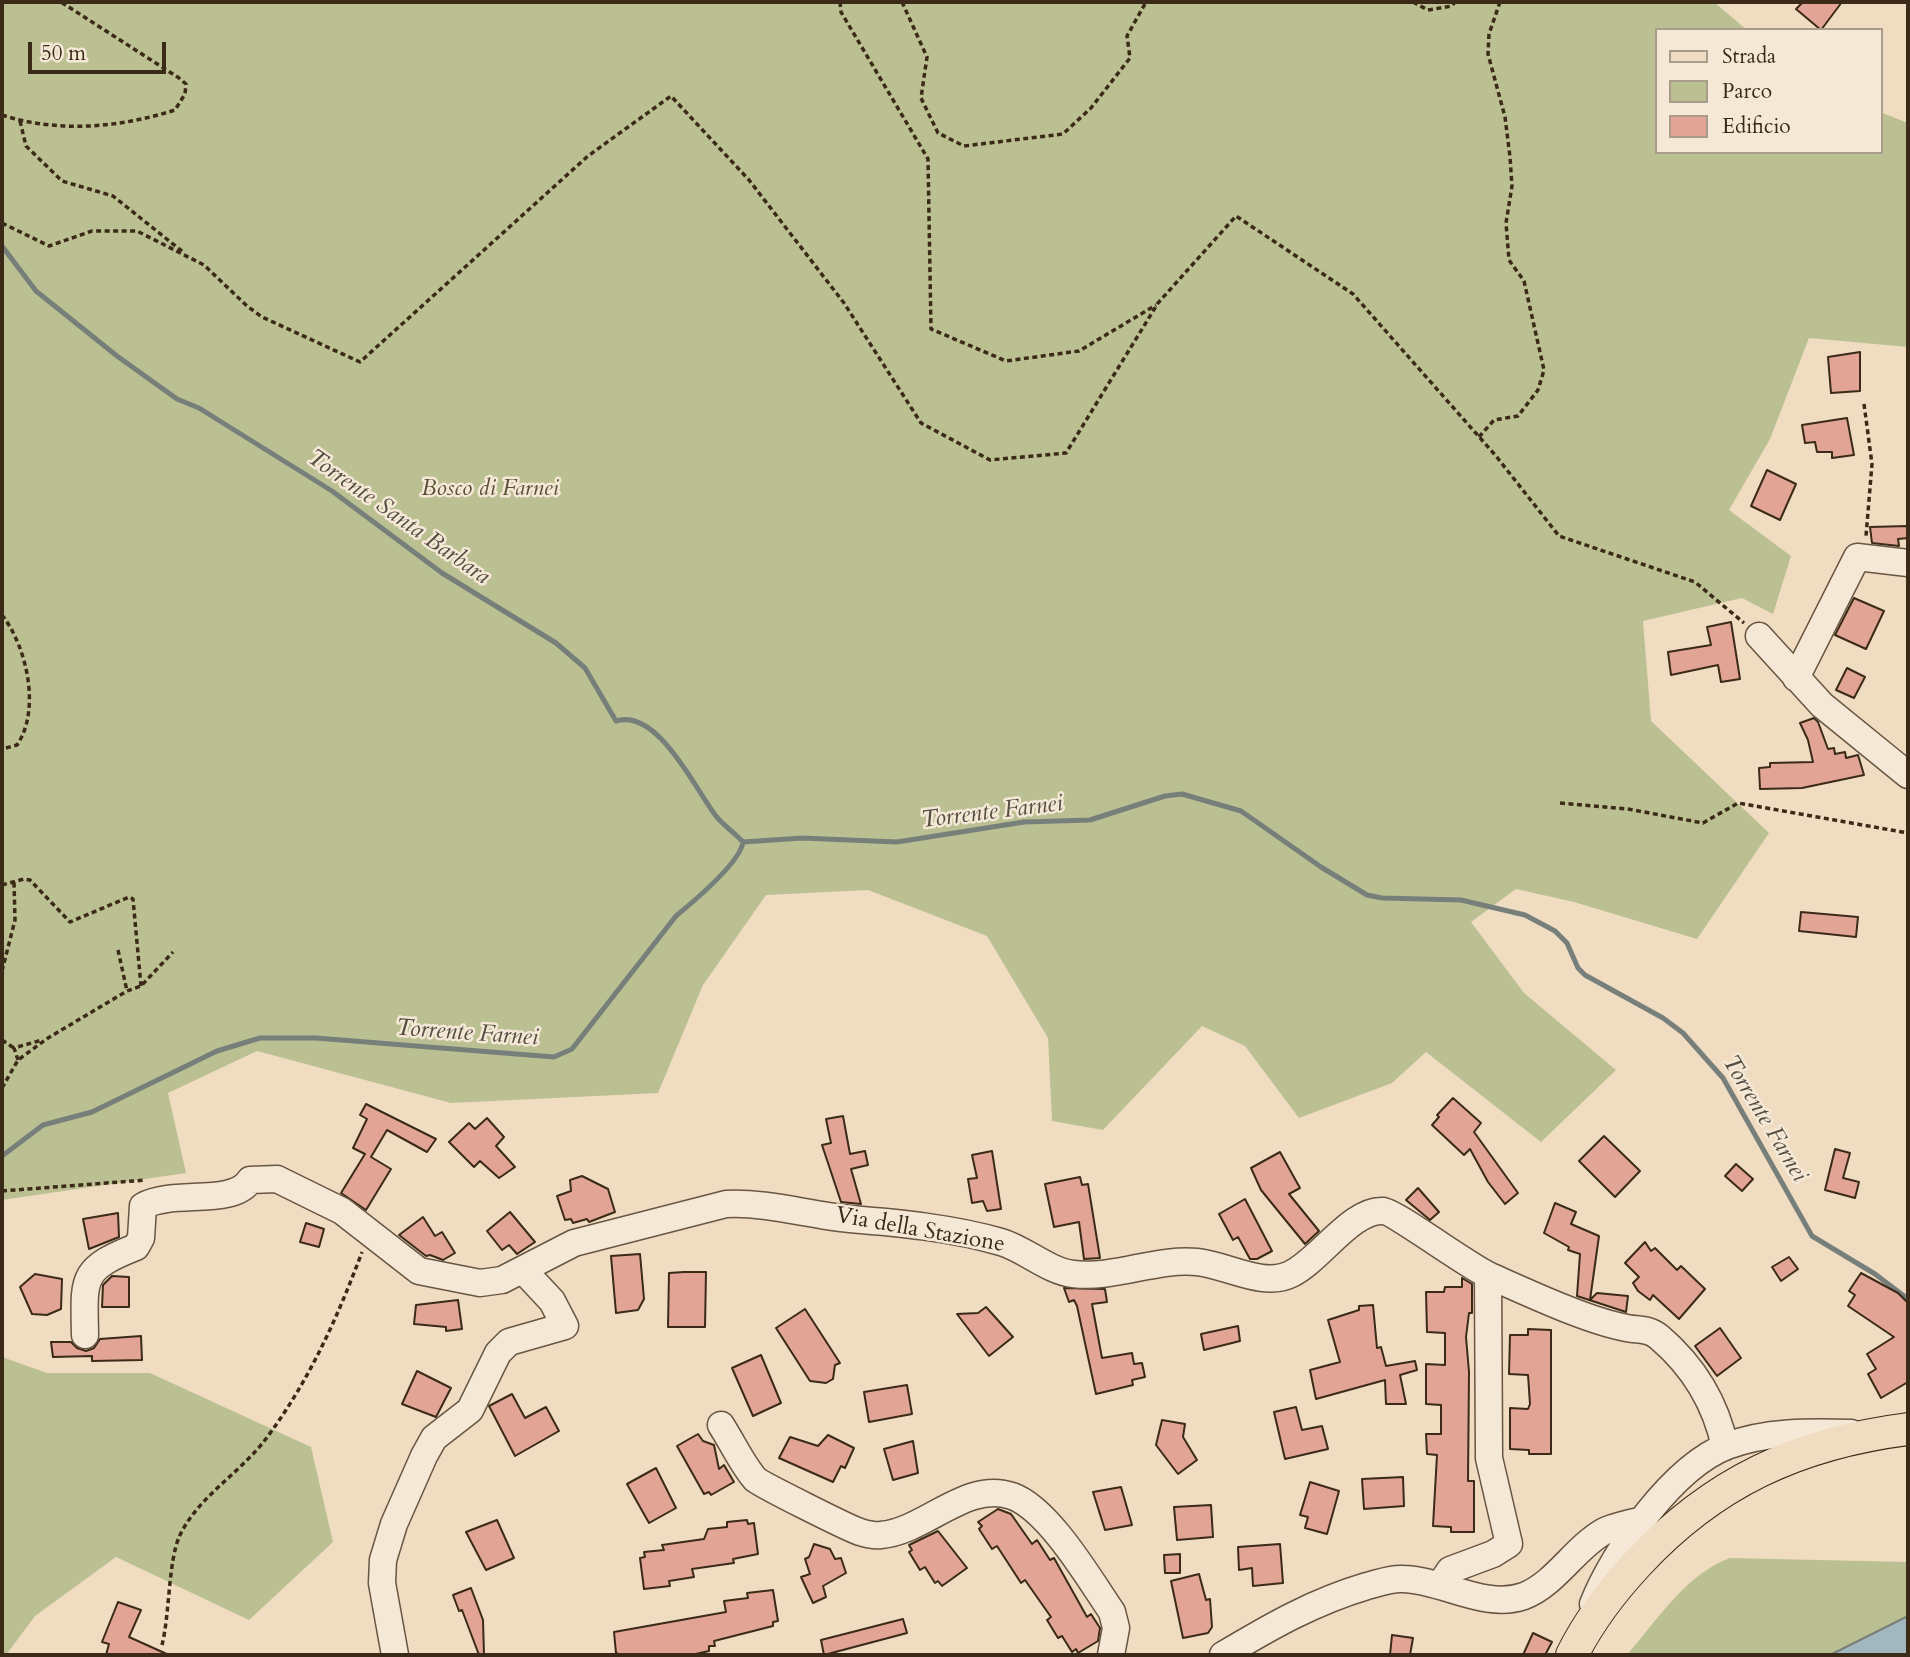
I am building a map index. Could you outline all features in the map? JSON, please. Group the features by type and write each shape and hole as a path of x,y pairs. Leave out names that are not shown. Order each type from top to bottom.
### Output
{"main road":[{"path":"1575,1648 1609,1595 1663,1537 1716,1494 1803,1451 1873,1433 1908,1429"}],"street":[{"path":"1796,678 1857,557 1908,563"},
{"path":"1759,636 1822,705 1908,775"},
{"name":"Via della Stazione","path":"85,1335 87,1278 100,1263 136,1247 141,1238 144,1206 154,1200 231,1194 245,1188 250,1180 277,1179 342,1211 419,1271 480,1283 502,1280 574,1243 726,1205 747,1203 902,1223 981,1237 1023,1250 1070,1274 1087,1275 1182,1261 1210,1263 1275,1278 1290,1275 1306,1264 1361,1217 1372,1212 1387,1211 1457,1259 1488,1275 1622,1327 1648,1329 1659,1336 1708,1396 1720,1421 1725,1447"},
{"path":"395,1655 384,1600 382,1572 387,1544 403,1502 435,1438 470,1409 498,1353 509,1342 565,1326 552,1301 523,1270"},
{"path":"1440,1585 1450,1570 1493,1554 1509,1544 1489,1458 1488,1275"},
{"path":"721,1425 757,1481 860,1532 880,1535 897,1531 969,1498 990,1493 1011,1496 1029,1506 1045,1522 1112,1612 1116,1628 1111,1655"},
{"path":"1575,1648 1598,1591 1644,1520 1698,1462 1725,1447 1752,1438 1785,1434 1873,1433"},
{"path":"1223,1655 1295,1612 1340,1594 1402,1578 1440,1585 1484,1598 1507,1599 1524,1595 1542,1585 1602,1532 1644,1520"}],"path":[{"path":"2,115 36,126 104,125 175,110 185,94 186,84 179,78 61,2"},
{"path":"840,2 841,12 928,159 931,329 1006,361 1079,351 1158,303"},
{"path":"902,2 927,57 921,98 938,133 964,146 1063,134 1091,108 1130,58 1127,36 1146,2"},
{"path":"1413,2 1428,10 1452,6 1455,2"},
{"path":"1474,434 1480,438 1494,421 1518,416 1538,390 1544,370 1524,281 1509,260 1506,223 1512,186 1510,157 1505,117 1488,54 1489,34 1500,2"},
{"path":"2,223 49,246 92,231 137,231 204,265 247,306 360,362 588,156 671,96 748,180 844,303 921,424 990,460 1066,453 1158,303 1236,216 1353,294 1496,456 1559,536 1695,582 1759,636"},
{"path":"20,121 26,146 62,181 113,196 192,258"},
{"path":"1857,557 1867,534 1872,464 1864,404"},
{"path":"2,615 15,636 30,680 22,737 17,746 2,749"},
{"path":"1560,803 1629,809 1703,823 1738,803 1908,833"},
{"path":"2,885 30,880 70,922 125,898 133,899 141,986"},
{"path":"2,971 15,920 14,882"},
{"path":"118,950 127,991"},
{"path":"2,1088 18,1060 48,1038 127,991 141,986 173,952"},
{"path":"14,1048 48,1038"},
{"path":"2,1040 14,1048 18,1060"},
{"path":"2,1191 151,1180"},
{"path":"162,1645 179,1536 194,1513 250,1457 288,1407 335,1322 363,1249 372,1235"}],"green space":[{"name":"Bosco di Farnei","path":"2,2 1714,2 1745,28 1654,28 1654,154 1882,154 1882,113 1908,123 1908,347 1809,338 1770,439 1729,510 1791,556 1773,614 1742,598 1643,621 1651,721 1769,833 1697,939 1574,902 1516,889 1471,922 1524,993 1616,1070 1541,1142 1426,1052 1392,1083 1299,1118 1245,1046 1202,1026 1103,1130 1052,1121 1048,1038 987,936 868,890 766,895 703,985 658,1093 451,1103 257,1051 168,1093 186,1173 2,1200"},
{"path":"2,1357 47,1373 150,1373 311,1447 333,1542 249,1620 116,1557 35,1616 6,1655 2,1655"},
{"path":"1730,1558 1908,1562 1908,1616 1830,1655 1627,1655 1686,1586 1714,1565"}],"water":[{"path":"1908,1616 1908,1655 1830,1655"}],"building":[{"path":"1803,2 1842,2 1822,28 1819,28 1796,9"},
{"path":"1860,352 1860,391 1831,393 1828,357"},
{"path":"1847,418 1854,455 1832,458 1832,452 1817,452 1815,442 1805,443 1802,425"},
{"path":"1767,470 1796,484 1780,520 1751,506"},
{"path":"1908,526 1908,538 1898,539 1899,546 1872,543 1870,527"},
{"path":"1854,598 1884,611 1866,649 1835,635"},
{"path":"1731,622 1740,679 1721,682 1718,665 1671,675 1668,652 1711,645 1707,627"},
{"path":"1847,668 1865,677 1854,698 1836,690"},
{"path":"1814,718 1828,749 1834,748 1835,754 1845,752 1846,758 1858,755 1864,775 1802,788 1760,789 1759,768 1770,767 1770,763 1813,762 1808,740 1800,723"},
{"path":"1801,912 1858,917 1856,937 1799,931"},
{"path":"1453,1098 1481,1123 1474,1132 1518,1193 1505,1204 1488,1182 1470,1149 1464,1155 1432,1125 1439,1117 1437,1115"},
{"path":"366,1104 436,1139 427,1152 387,1130 371,1157 391,1169 366,1210 341,1193 365,1154 353,1148 367,1119 360,1115"},
{"path":"843,1116 850,1154 865,1151 868,1165 851,1169 861,1204 841,1202 822,1145 831,1143 826,1119"},
{"path":"487,1118 504,1137 496,1146 515,1167 499,1178 480,1161 474,1167 449,1142 469,1123 475,1129"},
{"path":"1604,1136 1640,1171 1615,1197 1579,1161"},
{"path":"1835,1149 1850,1153 1843,1178 1859,1182 1855,1198 1825,1190"},
{"path":"992,1151 1001,1209 987,1211 983,1201 972,1203 968,1179 977,1178 972,1155"},
{"path":"1280,1152 1300,1188 1289,1194 1319,1231 1305,1244 1261,1190 1251,1168"},
{"path":"1736,1164 1753,1179 1742,1191 1725,1176"},
{"path":"582,1176 608,1189 615,1212 589,1222 587,1219 573,1223 571,1219 565,1220 557,1196 571,1191 570,1180"},
{"path":"1080,1177 1082,1185 1088,1184 1100,1258 1084,1259 1079,1222 1054,1227 1045,1184"},
{"path":"1418,1188 1439,1212 1430,1220 1406,1200"},
{"path":"1245,1199 1272,1251 1257,1259 1250,1259 1238,1237 1233,1240 1219,1214"},
{"path":"1555,1203 1576,1212 1571,1224 1599,1236 1590,1300 1597,1293 1628,1296 1626,1312 1577,1296 1580,1254 1568,1250 1569,1247 1544,1233"},
{"path":"510,1212 535,1242 517,1254 509,1245 502,1250 487,1231"},
{"path":"118,1213 119,1237 89,1249 83,1219"},
{"path":"423,1217 435,1236 442,1232 455,1253 443,1260 426,1256 399,1235"},
{"path":"306,1223 324,1229 319,1247 300,1242"},
{"path":"1645,1242 1651,1251 1655,1248 1677,1270 1681,1266 1705,1289 1679,1319 1653,1295 1650,1300 1638,1291 1633,1283 1639,1277 1625,1263"},
{"path":"640,1254 644,1299 638,1310 616,1313 611,1256"},
{"path":"1789,1257 1798,1269 1781,1281 1772,1267"},
{"path":"706,1272 705,1327 668,1327 669,1273"},
{"path":"1861,1273 1898,1293 1908,1303 1908,1382 1881,1398 1868,1374 1876,1369 1867,1354 1894,1337 1848,1306 1855,1295 1849,1291"},
{"path":"35,1274 62,1279 61,1309 47,1315 32,1314 20,1287"},
{"path":"112,1276 129,1277 129,1307 102,1307 103,1285"},
{"path":"1462,1278 1472,1284 1472,1313 1469,1313 1466,1337 1469,1372 1468,1481 1474,1481 1474,1532 1451,1532 1451,1527 1433,1526 1437,1455 1427,1454 1426,1434 1441,1434 1441,1405 1426,1404 1426,1364 1445,1365 1445,1333 1427,1332 1426,1292 1444,1292 1445,1287 1462,1287"},
{"path":"1064,1288 1105,1289 1107,1302 1092,1304 1102,1358 1132,1353 1134,1364 1142,1363 1145,1377 1132,1380 1133,1385 1096,1394 1077,1306 1074,1300 1069,1302"},
{"path":"458,1300 462,1329 446,1331 446,1327 414,1324 416,1305"},
{"path":"1373,1305 1377,1348 1381,1347 1386,1366 1415,1361 1417,1370 1400,1375 1406,1404 1386,1404 1385,1380 1316,1399 1310,1370 1340,1362 1328,1320 1359,1310 1359,1306"},
{"path":"986,1307 1013,1337 989,1356 957,1314 978,1313"},
{"path":"805,1309 840,1363 835,1365 833,1379 826,1383 810,1381 776,1328"},
{"path":"1238,1326 1240,1341 1204,1350 1201,1334"},
{"path":"1720,1328 1741,1358 1717,1376 1695,1346"},
{"path":"1528,1329 1551,1330 1551,1454 1529,1454 1529,1450 1510,1449 1510,1408 1528,1409 1530,1404 1528,1375 1509,1374 1510,1335 1528,1335"},
{"path":"141,1336 142,1360 92,1361 92,1356 53,1357 51,1342 71,1342 86,1351 94,1348 100,1339"},
{"path":"761,1355 781,1403 753,1416 732,1368"},
{"path":"417,1371 451,1388 436,1417 402,1404"},
{"path":"907,1385 912,1414 869,1422 864,1392"},
{"path":"512,1394 525,1418 546,1407 559,1431 515,1456 489,1406"},
{"path":"1296,1407 1302,1430 1322,1426 1328,1449 1285,1459 1274,1412"},
{"path":"1162,1420 1185,1424 1183,1437 1197,1460 1178,1474 1156,1445"},
{"path":"698,1434 703,1441 714,1445 719,1469 724,1465 734,1482 711,1495 709,1492 704,1494 677,1446"},
{"path":"828,1435 854,1448 845,1468 841,1466 833,1482 779,1458 790,1437 818,1446"},
{"path":"913,1441 918,1473 893,1480 884,1449"},
{"path":"656,1468 676,1508 649,1523 627,1484"},
{"path":"1403,1477 1404,1506 1364,1509 1362,1479"},
{"path":"1310,1482 1339,1491 1327,1534 1305,1528 1308,1517 1300,1515"},
{"path":"1121,1487 1132,1525 1105,1530 1093,1492"},
{"path":"1211,1505 1213,1537 1177,1540 1174,1507"},
{"path":"998,1509 1011,1514 1032,1544 1037,1540 1050,1560 1054,1558 1087,1617 1091,1614 1100,1628 1098,1641 1078,1653 1076,1649 1072,1652 1062,1636 1058,1638 1047,1620 1051,1617 1025,1580 1021,1583 997,1546 992,1549 979,1529 982,1526 978,1522"},
{"path":"497,1520 514,1558 486,1570 466,1532"},
{"path":"747,1520 748,1524 754,1523 758,1554 733,1559 734,1563 692,1569 694,1577 669,1581 670,1586 644,1589 640,1558 645,1557 644,1552 664,1550 662,1545 704,1539 708,1529 727,1527 727,1522"},
{"path":"938,1531 967,1568 942,1586 938,1581 935,1583 925,1567 920,1570 909,1552 912,1550 909,1545"},
{"path":"814,1544 830,1549 835,1559 841,1558 846,1573 823,1586 826,1597 813,1603 801,1577 810,1574 805,1559 809,1557"},
{"path":"1280,1544 1283,1583 1253,1586 1252,1568 1239,1570 1238,1547"},
{"path":"1180,1554 1180,1573 1165,1573 1164,1555"},
{"path":"1199,1574 1206,1600 1210,1599 1212,1627 1208,1633 1183,1638 1171,1581"},
{"path":"471,1588 483,1620 484,1655 479,1655 462,1610 459,1611 453,1595"},
{"path":"773,1590 778,1621 773,1622 773,1626 714,1641 715,1646 709,1646 709,1651 691,1655 616,1653 614,1632 726,1612 724,1601 748,1598 747,1593"},
{"path":"118,1602 141,1610 129,1637 169,1655 106,1655 109,1644 102,1642"},
{"path":"903,1619 907,1633 824,1655 821,1640"},
{"path":"1533,1633 1552,1642 1545,1655 1523,1655"},
{"path":"1392,1635 1413,1638 1410,1655 1390,1655"}],"waterway":[{"name":"Torrente Santa Barbara","path":"2,246 36,291 117,356 177,399 199,408 332,491 442,573 556,643 585,668 616,721 631,720 661,738 716,816 743,842"},
{"name":"Torrente Farnei","path":"2,1156 43,1125 92,1112 217,1051 260,1038 316,1038 554,1057 572,1049 676,916 715,882 734,860 743,842 802,838 897,842 1024,822 1090,820 1165,796 1182,794 1241,811 1321,867 1367,895 1382,898 1461,900 1525,915 1555,931 1567,943 1578,968 1585,975 1663,1018 1683,1033 1723,1078 1812,1236 1875,1274 1908,1299"}]}
